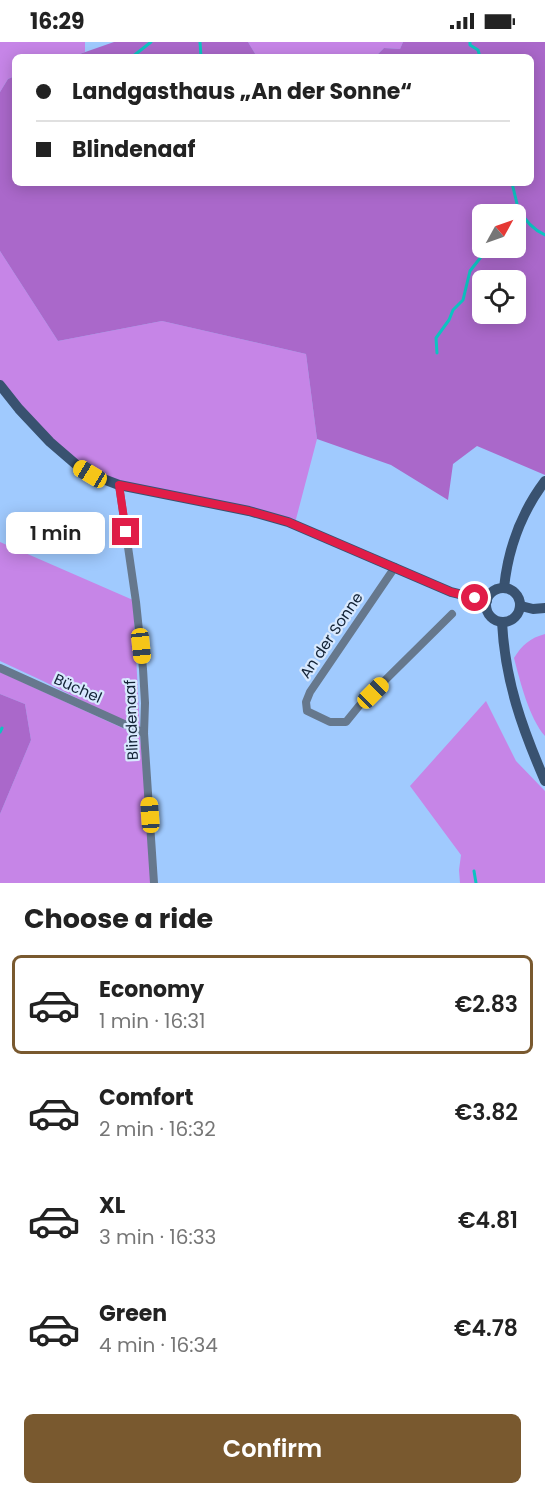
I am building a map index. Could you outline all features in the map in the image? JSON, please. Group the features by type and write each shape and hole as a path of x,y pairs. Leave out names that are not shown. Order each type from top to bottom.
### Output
{"street":[{"path":"0,385 50,442 90,474 119,485 249,511 288,522 451,592 487,601"},
{"path":"504,588 513,541 527,508 545,481"},
{"name":"Blindenaaf","path":"119,485 143,669 144,733 154,883"},
{"name":"An der Sonne","path":"395,567 310,692 306,702 307,711 330,722 346,722 359,706 452,614"},
{"path":"504,588 517,595 521,606 517,616 511,621 502,622 497,621 488,613 487,601 493,591 504,588"},
{"path":"521,606 533,609 545,608"},
{"path":"502,622 509,680 517,710 545,781"},
{"name":"Büchel","path":"0,668 144,733"}],"shaded area":[{"path":"0,42 85,42 85,52 79,54 12,54 12,77 8,79 0,92"},
{"path":"114,42 248,42 255,54 80,54"},
{"path":"248,42 403,42 400,49 384,48 378,54 255,54"},
{"path":"403,42 545,42 545,475 477,446 453,464 448,500 391,465 317,439 306,354 162,321 58,341 0,251 0,92 8,79 12,77 12,186 534,186 534,54 378,54 384,48 400,49"},
{"path":"0,251 58,341 162,321 306,354 317,439 295,523 119,486 79,467 0,385"},
{"path":"0,542 133,600 140,730 0,661"},
{"path":"545,634 545,736 530,709 514,658 527,643"},
{"path":"0,672 140,736 154,883 0,883 0,814 31,740 25,704 0,694"},
{"path":"0,694 25,704 31,740 0,814"},
{"path":"486,701 516,761 545,791 545,883 460,883 461,855 410,786"}],"waterway":[{"path":"136,54 151,42"},
{"path":"200,42 201,54"},
{"path":"470,42 470,45 478,50 479,54"},
{"path":"513,186 517,204"},
{"path":"526,219 545,235"},
{"path":"437,353 436,338 453,310 463,300 470,271 480,258"},
{"path":"0,732 2,728"},
{"path":"474,871 476,883"}],"route":[{"path":"126,532 119,485 249,511 288,522 451,592 475,598"}]}
